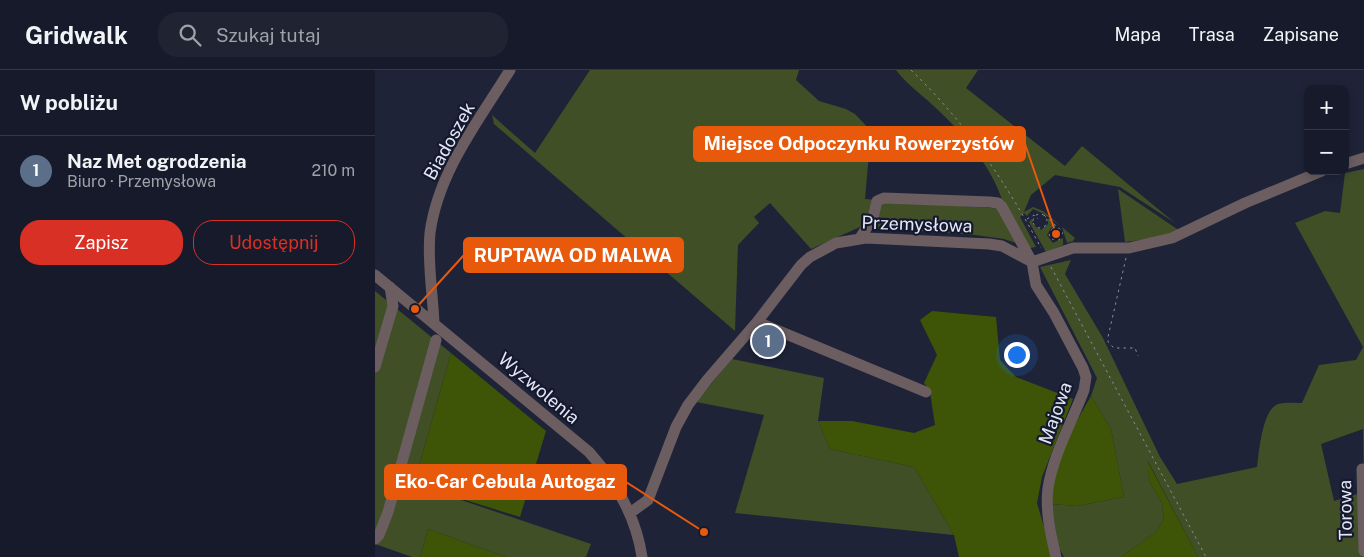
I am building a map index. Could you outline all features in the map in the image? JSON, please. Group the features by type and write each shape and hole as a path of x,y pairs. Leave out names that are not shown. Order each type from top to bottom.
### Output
{"street":[{"name":"Biadoszek","path":"434,324 430,234 437,200 456,158 510,70"},
{"path":"1349,163 1364,158"},
{"path":"860,238 873,218 877,201 884,198 998,203 1002,207 1018,241 1032,262 1073,248 1129,248 1172,238 1245,203 1312,175"},
{"name":"Przemysłowa","path":"630,513 648,500 676,427 688,405 757,322 801,265 810,257 835,243 860,238 989,244 1002,246 1032,262"},
{"name":"Majowa","path":"1032,262 1036,285 1054,312 1079,359 1086,377 1084,390 1058,456 1048,488 1049,522 1056,557"},
{"name":"Wyzwolenia","path":"375,275 589,452 615,485 630,513 642,557"},
{"path":"375,368 393,306 390,287"},
{"path":"757,322 926,392"},
{"path":"375,539 379,535 388,512 435,340"},
{"name":"Torowa","path":"1362,469 1364,551"}],"path":[{"path":"911,70 938,97 975,141 998,173 1026,219 1207,557"},
{"path":"1026,219 1039,214 1044,215 1061,230 1063,236 1059,240 1054,241 1050,238"},
{"path":"1044,215 1047,219 1045,226"},
{"path":"1035,216 1038,219"},
{"path":"1035,216 1033,220 1034,225 1040,228 1045,226"},
{"path":"1042,223 1045,226"},
{"path":"1050,238 1052,229 1061,230"},
{"path":"1129,248 1107,337 1108,342 1114,348 1135,348 1139,356"}],"green space":[{"path":"590,70 799,70 796,80 819,101 846,109 855,114 871,131 865,199 1005,209 994,181 979,155 949,120 896,70 978,70 966,88 1065,166 1082,146 1175,223 1120,187 1055,175 1031,195 1024,212 1033,207 1043,211 1062,227 1044,214 1033,209 1027,216 1024,213 1020,217 1036,247 1030,248 1004,239 975,235 860,227 811,249 770,203 754,217 759,223 738,245 735,331 494,124 492,115 535,153"},
{"path":"1364,169 1364,490 1363,429 1321,444 1334,501 1364,492 1364,557 1198,557 1148,461 1149,481 1162,503 1164,519 1156,532 1121,557 1064,557 1059,548 1051,504 1077,506 1124,497 1111,429 1091,396 1097,378 1040,267 1071,260 1065,274 1103,338 1160,457 1177,484 1257,467 1262,432 1268,414 1273,408 1281,403 1302,403 1319,365 1356,360 1363,347 1295,223 1325,211 1340,213 1345,175 1349,175 1349,172"},
{"path":"1118,189 1180,231 1157,238 1125,242"},
{"path":"1032,219 1033,225 1041,230 1048,224 1048,219 1056,226 1051,228 1047,235 1053,243 1063,238 1063,245 1046,252 1029,222"},
{"path":"1062,227 1075,238 1073,241 1067,243"},
{"path":"375,291 451,353 414,484 591,544 586,557 506,557 428,529 420,557 412,557 375,544"},
{"path":"932,311 996,317 1000,360 1016,377 1073,399 1042,477 1037,503 1053,557 959,557 954,535 914,467 830,449 818,421 852,421 914,433 935,425 930,392 924,383 937,355 920,320"},
{"path":"451,353 546,431 520,517 414,484"},
{"path":"732,359 824,378 818,421 830,449 914,467 954,535 735,513 764,415 696,402"},
{"path":"1091,396 1111,429 1124,497 1077,506 1051,504 1050,492 1057,463 1070,434"},
{"path":"1147,460 1198,557 1121,557 1156,532 1164,519 1162,503 1149,481"},
{"path":"428,529 506,557 420,557"}],"place":[{"name":"Miejsce Odpoczynku Rowerzystów","path":"1056,234"},
{"name":"RUPTAWA OD MALWA","path":"415,309"},
{"name":"Naz Met ogrodzenia","path":"768,341"},
{"name":"Eko-Car Cebula Autogaz","path":"704,532"}]}
